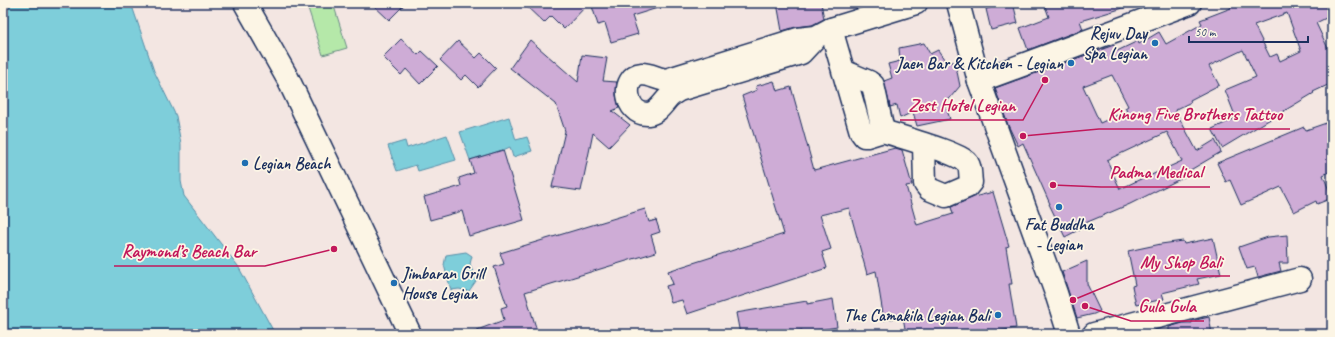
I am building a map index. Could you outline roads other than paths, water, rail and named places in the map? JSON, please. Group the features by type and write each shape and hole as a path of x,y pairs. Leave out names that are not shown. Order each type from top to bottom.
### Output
{"street":[{"path":"245,3 288,79 410,334"},
{"path":"824,33 800,53 679,90 669,97 657,110 649,114 640,112 631,106 628,97 628,86 633,78 640,74 648,74 658,79 666,80 798,39 824,33 916,3"},
{"path":"958,3 979,81 1056,293 1069,334"},
{"path":"979,81 1190,3"},
{"path":"824,33 843,71 869,82 873,86 883,131 924,145"},
{"path":"1094,334 1300,279"}],"water":[{"path":"3,3 131,3 154,71 176,116 181,144 181,181 184,196 238,266 275,334 3,334"},
{"path":"509,117 516,140 527,137 532,151 513,157 510,147 470,160 460,132"},
{"path":"447,135 456,160 418,171 416,165 397,171 388,146 405,141 407,148"},
{"path":"466,252 472,256 470,264 476,281 469,291 459,289 451,290 444,265 446,255"}],"place":[{"name":"Rejuv Day Spa Legian","path":"1155,43"},
{"name":"Jaen Bar & Kitchen - Legian","path":"1071,63"},
{"name":"Zest Hotel Legian","path":"1045,80"},
{"name":"Kinong Five Brothers Tattoo","path":"1023,136"},
{"name":"Legian Beach","path":"245,163"},
{"name":"Padma Medical","path":"1053,185"},
{"name":"Fat Buddha - Legian","path":"1059,207"},
{"name":"Raymond’s Beach Bar","path":"334,249"},
{"name":"Jimbaran Grill House Legian","path":"394,283"},
{"name":"My Shop Bali","path":"1073,300"},
{"name":"Gula Gula","path":"1085,306"},
{"name":"The Camakila Legian Bali","path":"998,315"}]}
